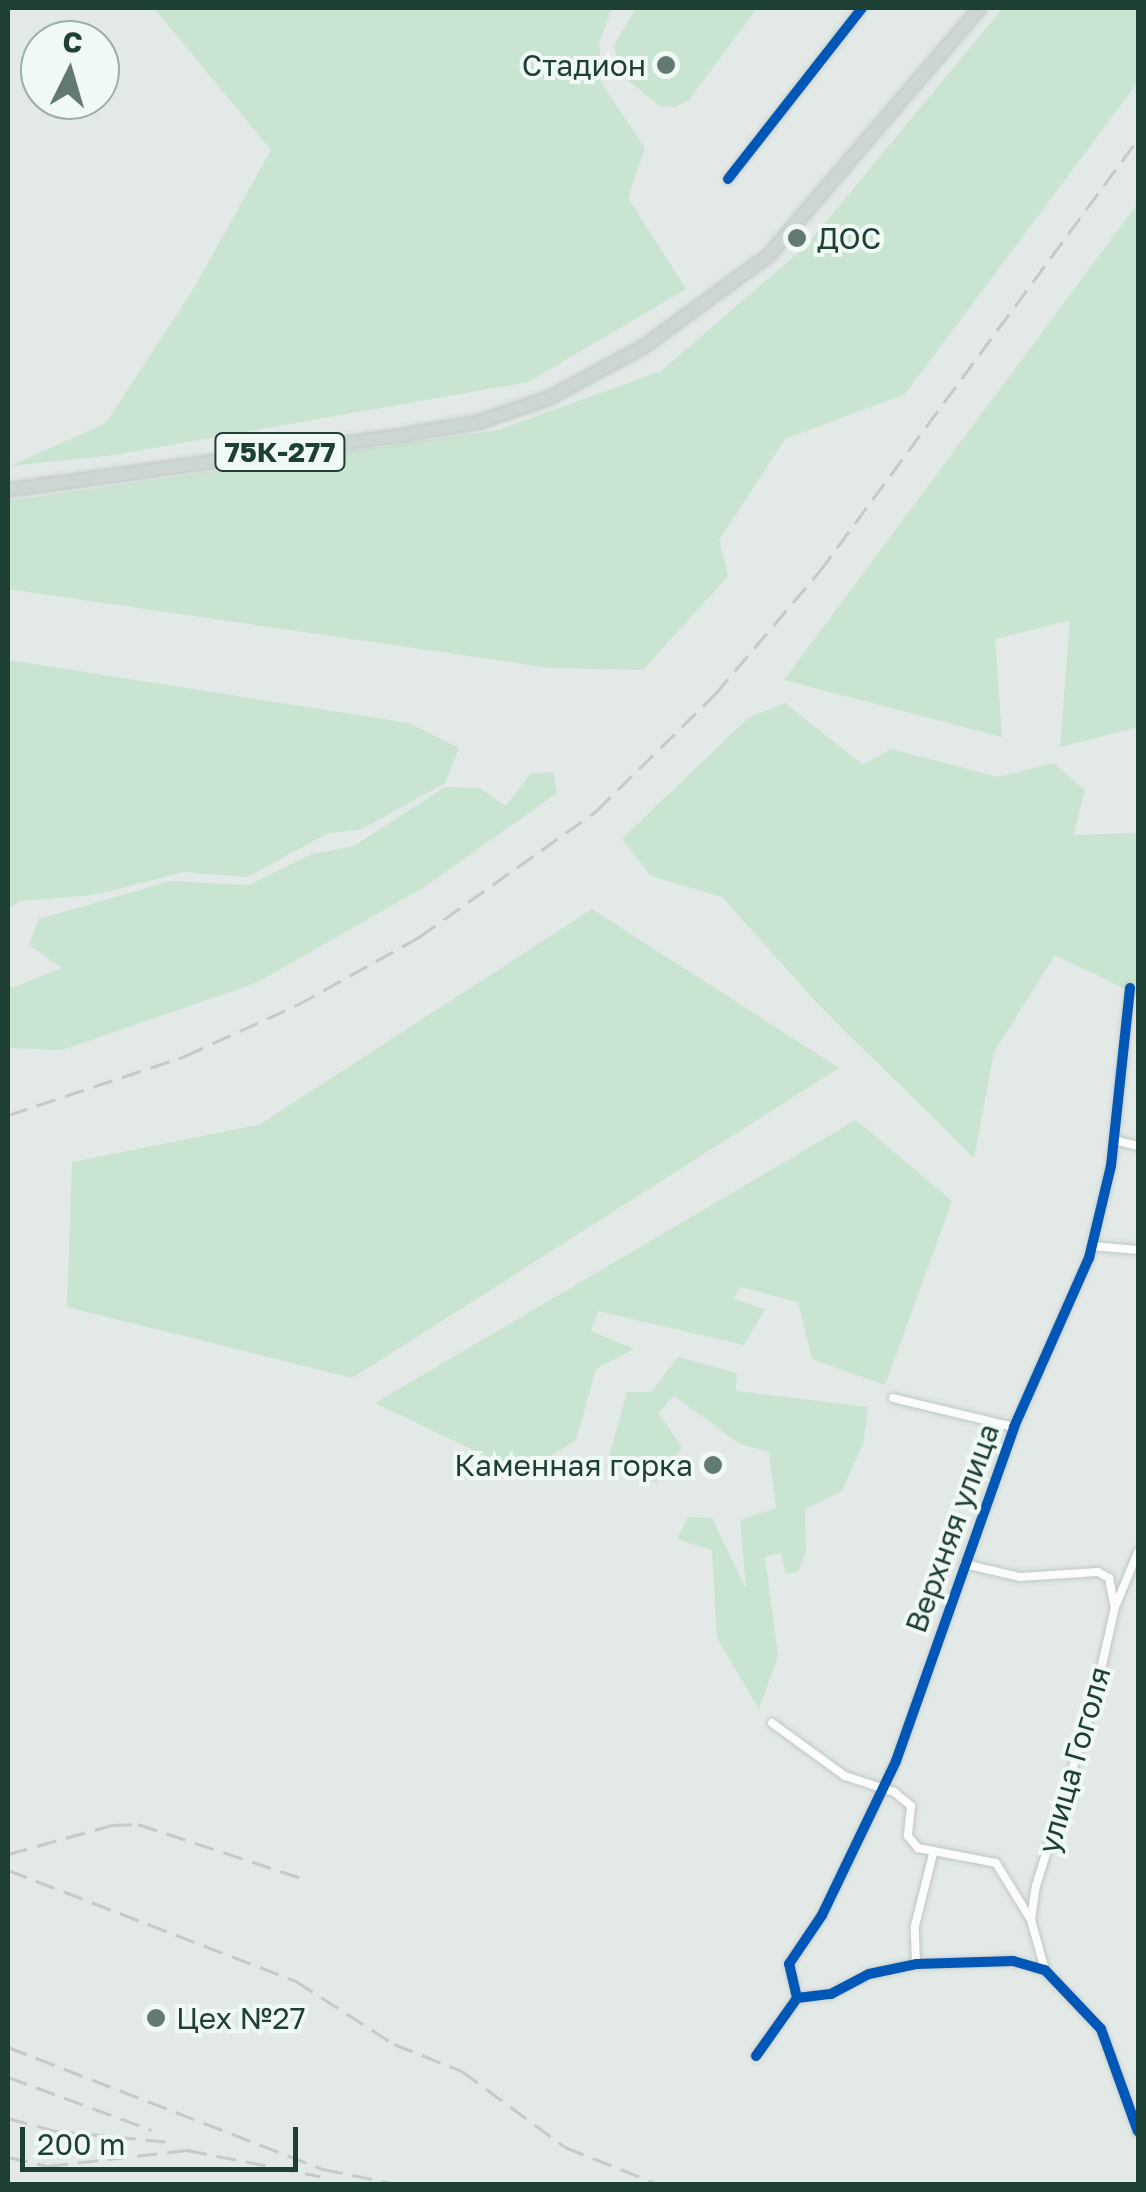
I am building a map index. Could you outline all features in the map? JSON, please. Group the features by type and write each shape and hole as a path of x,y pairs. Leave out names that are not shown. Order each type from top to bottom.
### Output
{"main road":[{"name":"75К-277","path":"8,490 409,434 478,422 549,398 643,347 768,256 980,8"}],"street":[{"path":"728,179 862,8"},
{"name":"Верхняя улица","path":"796,1998 788,1964 822,1915 881,1789 1014,1427 1048,1362 1092,1246 1114,1140 1130,988"},
{"path":"1114,1140 1138,1146"},
{"path":"1092,1246 1138,1250"},
{"path":"893,1398 1014,1427"},
{"name":"улица Гоголя","path":"1031,1920 1114,1608 1138,1552"},
{"path":"964,1564 991,1575 1098,1572 1109,1578 1114,1608"},
{"path":"772,1723 811,1756 911,1806 908,1836 933,1854 956,1851 996,1863 1031,1920 1045,1970 1100,2029 1138,2132"},
{"path":"916,1964 915,1926 933,1854"},
{"path":"756,2056 796,1998 831,1994 869,1974 916,1964 1013,1961 1045,1970"}],"green space":[{"path":"154,8 612,8 599,43 602,84 645,148 628,198 686,289 528,382 114,455 10,466 106,423 194,288 271,150"},
{"name":"Стадион","path":"636,8 757,8 689,100 675,107 660,106 620,74 614,45"},
{"path":"1003,8 1138,8 1138,82 905,394 785,439 719,540 728,576 643,670 551,668 8,589 8,501 498,430 661,371 805,247"},
{"path":"1138,203 1138,727 1060,747 1070,620 995,639 1002,737 784,680"},
{"path":"8,660 409,723 459,748 445,783 360,830 328,833 247,877 184,872 94,895 20,901 8,910"},
{"path":"785,703 863,765 891,749 998,777 1053,763 1085,790 1073,835 1138,833 1138,995 1055,955 994,1052 974,1158 817,1003 722,897 651,876 622,839 748,718"},
{"path":"553,772 557,793 426,886 256,983 62,1050 8,1048 8,981 12,988 62,968 29,945 39,919 171,881 249,885 312,854 354,846 445,787 479,788 506,806 530,774"},
{"path":"592,909 839,1068 352,1378 67,1307 72,1162 259,1125"},
{"path":"856,1120 952,1201 885,1385 812,1359 798,1302 740,1287 734,1299 765,1309 744,1345 598,1311 591,1331 634,1349 596,1369 576,1440 523,1474 375,1403"},
{"path":"678,1357 737,1373 736,1391 868,1407 863,1444 842,1491 805,1509 806,1552 798,1572 786,1574 781,1553 765,1557 778,1656 759,1709 717,1638 712,1550 677,1539 688,1517 712,1518 746,1589 740,1520 776,1508 769,1452 740,1444 674,1396 658,1413 682,1447 656,1482 606,1468 627,1392 651,1392"}],"railway":[{"path":"8,1115 185,1056 297,1005 419,937 596,811 715,694 819,572 1138,139"},
{"path":"8,1854 112,1825 138,1824 301,1878"},
{"path":"8,1870 296,1981 394,2044 462,2071 565,2147 658,2184"},
{"path":"8,2047 323,2169 397,2184"},
{"path":"8,2077 152,2130"},
{"path":"8,2118 56,2131 170,2142"},
{"path":"8,2157 48,2166 187,2150 320,2176"}],"cycle path":[{"path":"728,179 862,8"},
{"path":"756,2056 797,1998 789,1964 822,1915 896,1761 1014,1427 1089,1258 1111,1166 1130,988"},
{"path":"797,1998 831,1994 869,1974 916,1964 1013,1961 1045,1970 1101,2029 1138,2132"}],"place":[{"name":"Стадион","path":"666,65"},
{"name":"ДОС","path":"797,238"},
{"name":"Каменная горка","path":"713,1465"},
{"name":"Цех №27","path":"156,2018"}]}
